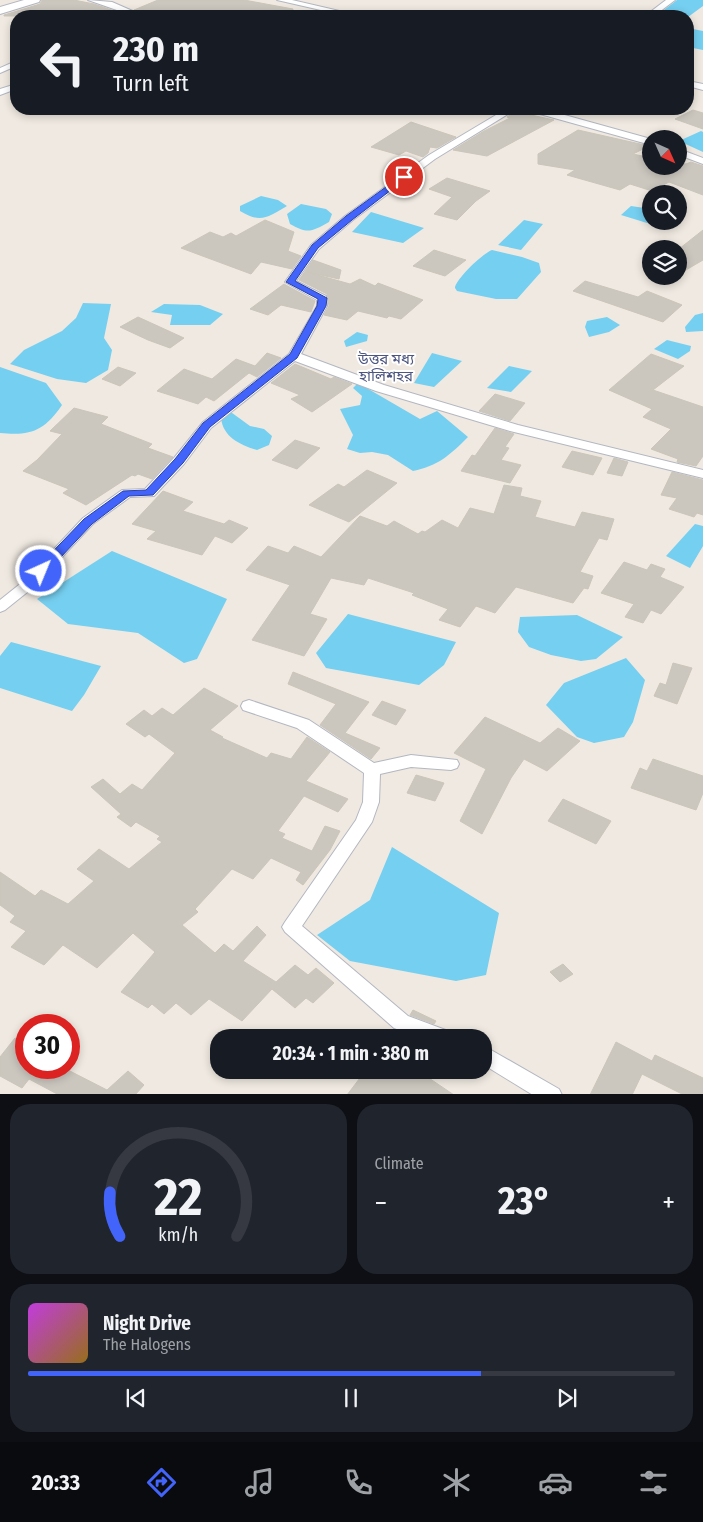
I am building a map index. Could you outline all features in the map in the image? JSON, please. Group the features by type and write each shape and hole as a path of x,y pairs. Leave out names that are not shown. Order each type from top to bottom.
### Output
{"street":[{"path":"0,11 35,0"},
{"path":"92,0 124,10"},
{"path":"281,0 328,10"},
{"path":"657,10 671,0"},
{"path":"0,607 30,584 88,521 127,493 149,493 179,461 207,425 294,356 322,306 322,298 290,282 315,247 349,218 432,157 502,115"},
{"path":"554,115 642,140"},
{"path":"688,155 703,161"},
{"path":"294,356 380,388 514,428 703,474"},
{"path":"249,706 303,724 372,770 412,761 451,764"},
{"path":"372,770 370,802 364,822 291,927 401,1022 420,1029"},
{"path":"492,1060 552,1094"}],"water":[{"path":"677,0 703,0 703,6 694,13 694,10 664,10"},
{"path":"694,29 703,31 703,50 694,48"},
{"path":"701,131 703,132 703,152 688,145 688,137"},
{"path":"261,196 278,200 287,206 269,216 259,218 240,211 240,206"},
{"path":"301,204 326,209 332,214 329,222 310,230 301,229 290,224 287,214"},
{"path":"631,206 642,208 642,221 621,215"},
{"path":"371,212 424,228 403,243 352,232"},
{"path":"524,220 543,224 521,250 498,245"},
{"path":"492,250 539,263 541,272 517,299 496,299 457,291 455,288 456,284 470,267"},
{"path":"83,303 111,304 104,338 112,350 108,370 86,383 57,379 10,364 24,350 62,331 76,318"},
{"path":"164,304 200,305 223,314 210,325 170,325 172,315 151,312"},
{"path":"703,313 703,331 686,332 685,327 695,315"},
{"path":"607,317 620,325 609,332 589,337 585,327 587,321"},
{"path":"357,332 368,335 367,341 346,347 344,341"},
{"path":"667,340 691,346 690,351 678,359 654,349"},
{"path":"432,353 462,361 434,387 414,383"},
{"path":"509,366 532,371 511,392 487,388"},
{"path":"0,367 46,383 62,405 43,426 20,434 0,433"},
{"path":"358,383 420,419 437,411 468,437 437,463 413,471 388,455 372,452 360,453 347,449 353,435 340,409 360,405 362,396 353,388"},
{"path":"228,410 250,426 264,429 272,436 269,445 257,450 244,446 233,439 222,425 221,418"},
{"path":"695,524 703,526 703,546 690,568 666,556"},
{"path":"112,551 227,599 197,659 184,663 138,633 68,624 37,599"},
{"path":"348,614 456,642 444,665 419,685 326,668 316,653"},
{"path":"577,615 623,637 596,659 581,661 551,655 529,647 518,632 520,617"},
{"path":"11,642 101,666 72,711 0,688 0,656"},
{"path":"626,658 645,680 633,722 624,737 594,743 577,737 546,705 564,683"},
{"path":"392,847 499,913 486,975 456,981 350,961 317,935 370,900"}],"building":[{"path":"42,0 74,0 111,10 20,10 40,4"},
{"path":"158,0 244,0 293,9 293,10 134,10"},
{"path":"694,110 703,113 703,129 675,119 683,115 694,115"},
{"path":"510,115 531,115 554,120 487,156 453,150 510,118 507,117"},
{"path":"411,122 456,137 437,148 430,147 428,153 423,157 406,151 399,155 371,147"},
{"path":"578,130 642,144 642,150 633,154 642,156 642,175 688,175 688,163 691,162 703,166 703,195 687,189 687,185 677,185 669,182 663,185 642,185 642,188 630,184 620,190 567,175 575,170 538,164 538,154"},
{"path":"447,178 490,191 476,201 457,220 434,214 452,197 429,189"},
{"path":"265,220 294,232 288,251 301,256 292,269 261,262 251,274 181,248 210,232 223,237 231,233 236,236"},
{"path":"703,230 703,260 687,269 687,243"},
{"path":"434,250 466,260 445,276 413,266"},
{"path":"313,260 341,270 339,279 307,272 350,284 360,279 375,286 378,283 423,300 401,319 389,316 387,318 358,311 347,320 324,315 329,306 327,294 299,280"},
{"path":"585,281 638,297 647,291 682,305 663,322 573,291"},
{"path":"284,284 315,301 311,312 281,305 268,315 250,309"},
{"path":"138,317 184,338 170,348 120,327"},
{"path":"267,353 281,358 257,377 249,373 214,401 206,397 198,404 157,391 184,369 212,379 236,359 255,366"},
{"path":"651,354 684,366 653,390 703,407 703,456 696,466 677,462 678,459 651,449 671,429 643,417 652,409 609,390"},
{"path":"295,364 331,379 334,377 352,384 312,412 291,399 300,395 271,383"},
{"path":"118,367 136,373 120,386 102,379"},
{"path":"495,394 525,403 510,421 479,411"},
{"path":"74,408 108,417 101,424 152,444 148,448 173,457 152,479 138,474 132,475 86,505 63,493 69,489 23,471 37,460 62,434 50,431"},
{"path":"495,428 514,434 505,447 509,448 501,460 521,465 510,483 461,471 472,455 475,456"},
{"path":"295,440 320,448 297,469 272,460"},
{"path":"572,451 602,458 593,475 562,467"},
{"path":"614,458 628,462 622,476 607,473"},
{"path":"367,470 397,483 349,522 309,505 338,484 344,487"},
{"path":"672,472 703,480 703,515 697,513 694,517 669,509 677,498 661,495"},
{"path":"504,485 522,488 520,496 541,501 535,517 575,527 582,512 614,519 607,540 599,538 580,572 593,576 588,589 584,588 573,603 516,587 495,613 476,606 460,627 439,620 448,609 412,595 414,593 368,578 364,585 331,578 310,614 327,619 304,656 252,640 290,585 246,570 268,546 288,553 294,546 321,557 360,516 387,526 394,521 418,534 422,531 425,532 442,520 458,528 470,508 494,514"},
{"path":"163,491 193,502 183,511 224,524 229,520 248,528 232,543 215,536 202,555 147,539 156,531 132,524"},
{"path":"624,562 647,570 651,564 665,569 660,577 684,587 661,614 651,610 643,623 625,617 634,604 601,593"},
{"path":"673,663 692,668 677,704 654,696 660,683 666,685"},
{"path":"293,672 369,702 345,733 380,748 371,759 320,725 336,704 288,684"},
{"path":"204,688 238,706 210,730 222,738 267,758 271,753 291,759 307,737 330,752 306,781 348,799 338,812 304,796 278,831 285,834 282,838 312,851 325,826 340,831 330,850 303,885 296,880 301,872 271,858 253,879 232,869 195,909 198,912 182,925 215,953 224,944 233,951 257,926 266,935 243,961 276,982 295,965 308,975 316,968 334,983 313,1003 306,998 295,1008 272,989 242,1021 209,999 191,1015 176,1003 164,1014 152,1004 148,1008 121,992 155,952 133,933 97,968 63,945 44,965 11,947 26,931 10,922 15,916 0,905 0,872 35,896 41,890 68,904 94,881 77,869 99,849 129,869 162,842 157,839 160,836 136,822 131,827 117,817 121,814 91,787 103,779 120,794 132,784 142,790 175,753 149,734 145,737 126,724 144,710 152,716 162,708 173,715"},
{"path":"382,701 406,710 396,725 372,715"},
{"path":"485,717 540,743 558,728 580,741 547,771 524,759 511,778 482,834 460,821 486,769 454,753"},
{"path":"653,759 703,776 703,793 696,810 631,788 640,768 647,771"},
{"path":"416,775 444,783 435,801 407,793"},
{"path":"563,799 611,821 596,844 548,821"},
{"path":"563,964 573,974 560,982 550,972"},
{"path":"413,1010 436,1021 434,1024 410,1015"},
{"path":"15,1038 15,1079 29,1079 22,1088 0,1076 0,1057"},
{"path":"616,1042 652,1061 655,1055 703,1078 703,1094 682,1094 642,1074 632,1094 590,1094"},
{"path":"128,1071 144,1085 136,1094 57,1094 29,1079 80,1079 80,1076 107,1090"},
{"path":"359,1079 430,1079 453,1094 348,1094"}],"district":[{"name":"উত্তর মধ্য হালিশহর","path":"386,368"}],"route":[{"path":"41,571 88,521 127,493 149,493 169,473 207,425 294,356 322,306 322,298 290,282 315,247 349,218 404,177"}]}
